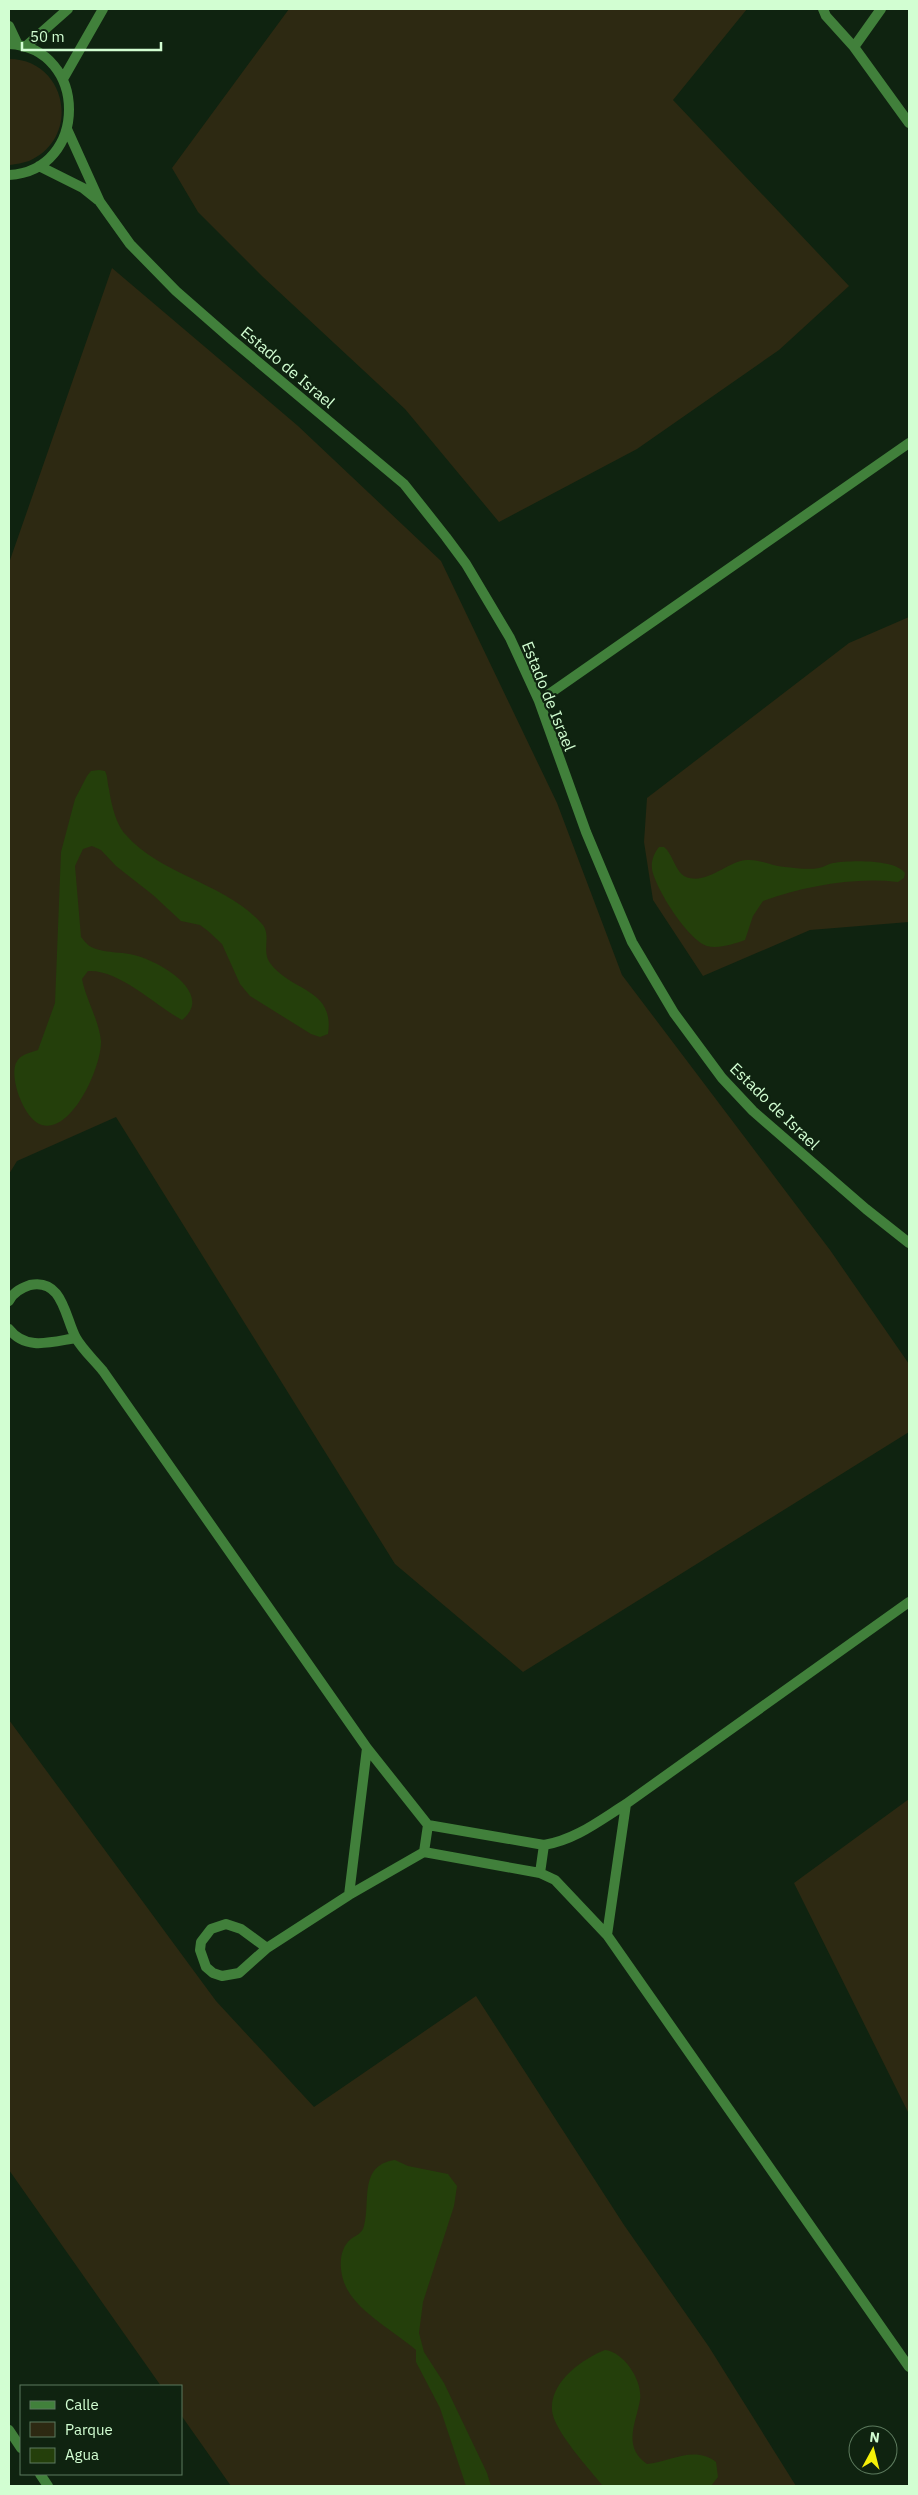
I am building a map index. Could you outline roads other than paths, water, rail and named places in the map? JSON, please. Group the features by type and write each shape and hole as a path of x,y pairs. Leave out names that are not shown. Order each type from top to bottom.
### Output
{"street":[{"path":"17,45 68,9"},
{"path":"63,79 103,9"},
{"path":"823,9 826,16 854,47 909,123"},
{"path":"854,47 880,9"},
{"path":"9,26 17,45 50,61 63,79 70,99 70,119 64,139 52,156 39,166 18,175 9,175"},
{"name":"Estado de Israel","path":"67,129 100,202 130,244 176,291 259,364 404,484 466,564 510,638 539,701 586,832 632,942 674,1013 722,1078 753,1111 909,1243"},
{"name":"Estado de Israel","path":"39,166 83,188 100,202"},
{"path":"539,701 908,445"},
{"path":"9,1301 16,1292 24,1287 33,1285 51,1289 63,1304 76,1338 103,1370 367,1748 428,1825 544,1845 561,1843 581,1833 626,1804 909,1602"},
{"path":"9,1329 15,1337 24,1342 34,1344 76,1338"},
{"path":"349,1895 367,1748"},
{"path":"607,1935 626,1804"},
{"path":"424,1852 428,1825"},
{"path":"540,1873 544,1845"},
{"path":"267,1948 242,1929 226,1924 210,1929 205,1935 200,1950 206,1967 222,1976 231,1976 239,1973 267,1948 349,1895 424,1852 540,1873 555,1880 607,1935 909,2367"},
{"path":"9,2430 20,2446"},
{"path":"41,2475 48,2486"}],"water":[{"path":"99,770 106,773 113,807 122,831 141,849 157,860 231,899 262,924 265,928 266,953 270,963 289,980 318,999 325,1008 328,1019 328,1034 320,1037 311,1034 250,996 240,984 222,944 200,925 181,921 153,895 116,866 101,850 92,846 83,849 75,866 81,937 94,948 134,955 156,963 179,979 188,989 192,999 191,1010 182,1020 125,982 100,972 88,971 82,979 100,1033 100,1052 97,1065 84,1095 75,1108 64,1119 53,1125 42,1125 36,1122 24,1108 17,1089 14,1070 20,1058 38,1050 55,1003 61,852 75,799 91,771"},
{"path":"659,847 664,847 667,850 682,875 694,879 702,878 732,864 747,860 806,869 819,868 831,863 860,861 892,865 900,868 905,873 904,878 898,882 864,881 830,884 796,891 763,901 753,916 745,940 726,946 711,947 699,942 682,924 659,888 654,878 652,866 653,857"},
{"path":"395,2160 408,2166 448,2174 457,2186 454,2206 423,2302 419,2333 424,2352 444,2383 487,2473 491,2486 466,2486 440,2408 416,2362 416,2350 360,2306 344,2283 341,2256 346,2244 363,2229 368,2186 371,2177 383,2163"},
{"path":"605,2350 619,2356 625,2362 631,2369 638,2384 640,2400 634,2426 633,2442 639,2457 647,2464 682,2456 699,2455 708,2457 716,2462 718,2477 711,2486 603,2486 573,2450 554,2418 552,2410 556,2390 569,2373 587,2359"}]}
